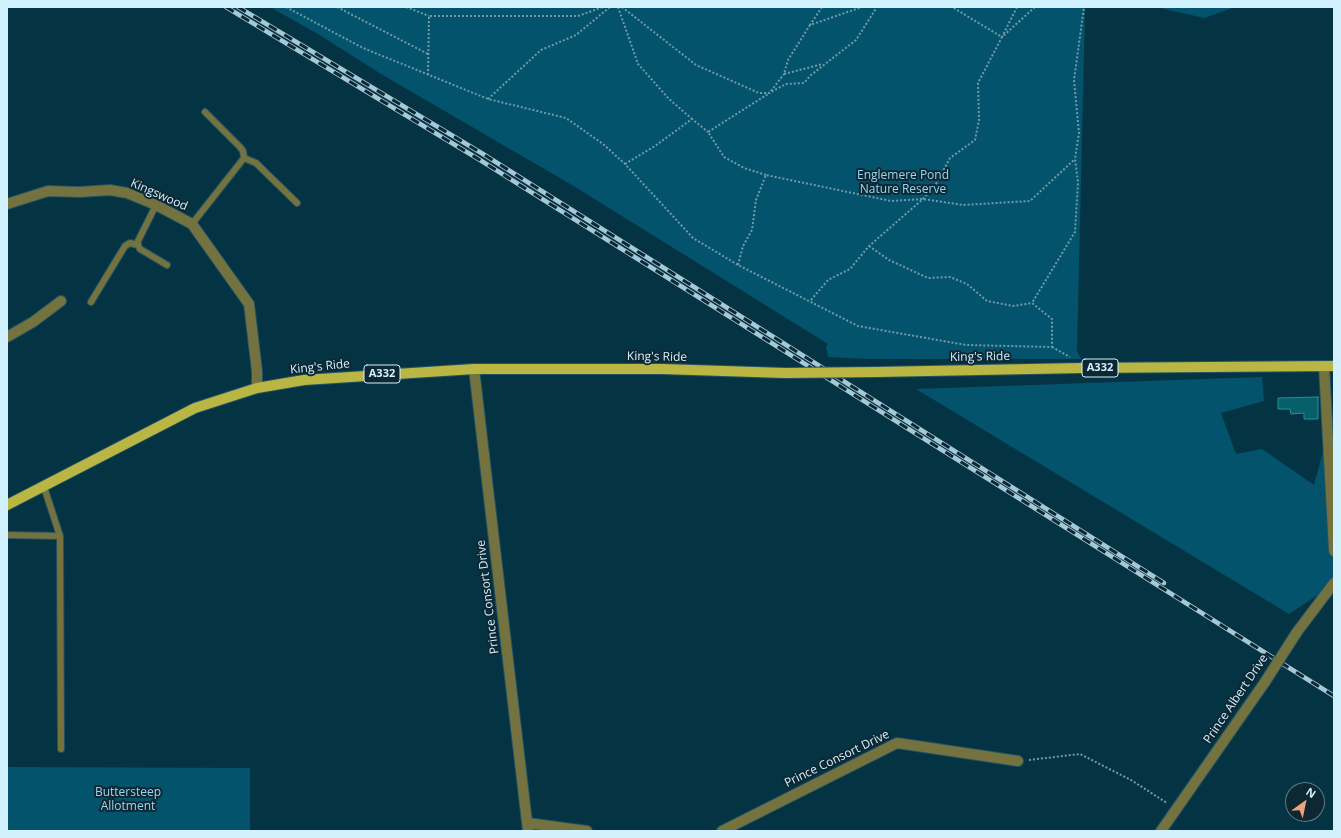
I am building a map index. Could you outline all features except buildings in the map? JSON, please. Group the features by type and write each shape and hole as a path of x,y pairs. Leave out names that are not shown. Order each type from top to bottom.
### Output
{"main road":[{"name":"King's Ride","path":"7,505 195,408 257,388 304,380 474,369 662,369 785,373 1329,366"}],"street":[{"name":"Kingswood","path":"7,204 48,191 79,192 110,190 127,193 156,205 192,224 249,304 257,371 257,388"},
{"path":"7,337 33,322 61,301"},
{"path":"1329,366 1334,551"},
{"name":"Prince Consort Drive","path":"474,369 528,827 587,831"},
{"name":"Prince Albert Drive","path":"1161,831 1265,682 1297,632 1334,583"},
{"name":"Prince Consort Drive","path":"722,831 897,743 1018,761"}],"lane":[{"path":"192,224 244,158 243,151 240,147 205,112"},
{"path":"244,158 256,163 297,203"},
{"path":"138,245 138,241 156,205"},
{"path":"92,302 125,246 130,243 138,245 140,249 167,265"},
{"path":"44,487 60,536 61,749"},
{"path":"7,535 60,536"}],"path":[{"path":"286,7 363,48 488,99 566,118 602,144 625,164 693,238 738,265 811,300 858,326 966,345 1052,347 1052,319 1032,303 1013,306 988,301 968,284 950,277 928,278 889,260 869,246"},
{"path":"337,7 428,54"},
{"path":"406,7 429,16 578,16 602,7"},
{"path":"488,99 542,50 576,35 610,7"},
{"path":"618,7 638,64 668,99 708,132 724,157 744,168 766,175 891,201 923,199 963,205 1030,200 1075,158"},
{"path":"622,7 696,65 759,93 769,93"},
{"path":"769,93 784,74 788,60 822,7"},
{"path":"810,25 862,7"},
{"path":"708,132 769,93 786,84 804,83 824,64 856,40 877,7"},
{"path":"952,7 1002,37"},
{"path":"811,300 828,280 850,269 869,246 923,199 936,184 950,158 975,140 979,120 978,83 1017,7"},
{"path":"1002,37 1035,7"},
{"path":"1032,303 1075,232 1078,182 1075,158 1079,133 1074,80 1084,7"},
{"path":"428,75 429,16"},
{"path":"784,74 824,64"},
{"path":"625,164 655,146 692,119"},
{"path":"738,265 743,246 752,230 756,200 766,175"},
{"path":"1018,761 1080,754 1131,780 1176,809"}],"green space":[{"name":"Englemere Pond Nature Reserve","path":"270,7 1085,7 1077,351 1081,359 867,359 828,357 826,347 828,344 572,185 381,74 318,34"},
{"path":"1156,7 1235,7 1204,18"},
{"path":"1262,377 1264,401 1221,413 1236,454 1262,449 1314,485 1334,410 1334,584 1289,614 916,389"},
{"name":"Buttersteep Allotment","path":"7,767 250,768 250,831 7,831"}],"railway":[{"path":"226,7 480,160 1334,696"},
{"path":"238,7 483,154 1164,583"}]}
